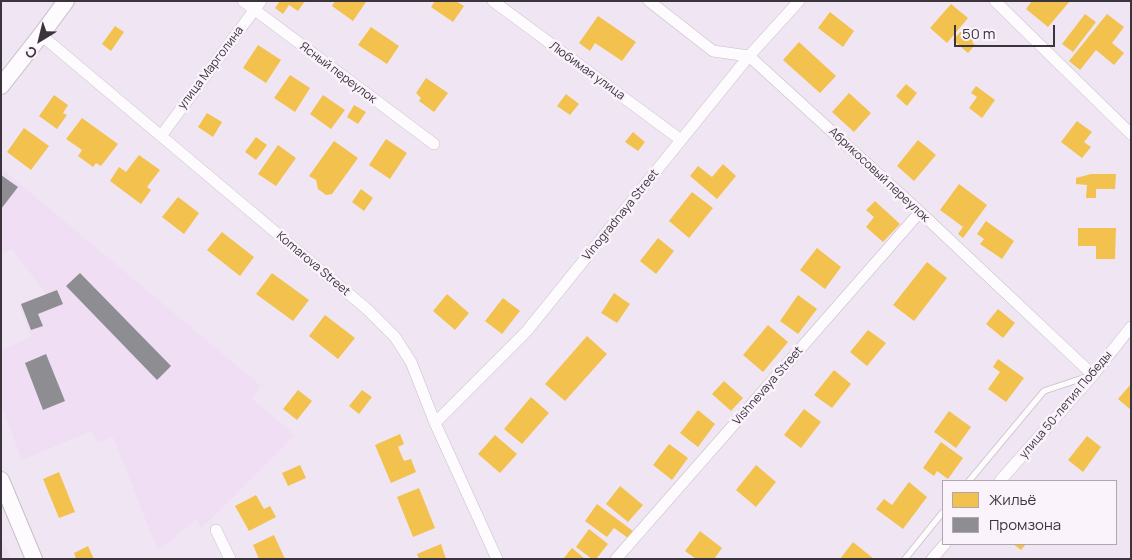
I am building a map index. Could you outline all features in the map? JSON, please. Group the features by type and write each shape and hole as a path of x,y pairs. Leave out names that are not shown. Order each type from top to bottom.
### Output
{"main road":[{"path":"1,86 66,1"},
{"path":"1,480 34,559"}],"street":[{"name":"Ясный переулок","path":"243,1 258,6 434,144"},
{"name":"Любимая улица","path":"493,1 681,140"},
{"path":"648,1 713,50 749,56"},
{"name":"Vinogradnaya Street","path":"435,423 526,332 749,56 799,1"},
{"path":"995,1 1131,134"},
{"name":"улица Марголина","path":"160,136 258,6"},
{"name":"Komarova Street","path":"41,35 368,310 395,337 411,362 435,423 498,559"},
{"name":"Абрикосовый переулок","path":"749,56 920,212 1093,375"},
{"name":"Vishnevaya Street","path":"616,559 920,212"},
{"name":"улица 50-летия Победы","path":"1001,480 1093,375 1131,327"},
{"path":"216,530 230,559"},
{"path":"932,559 944,545"}],"lane":[{"path":"970,480 1044,391 1093,375"},
{"path":"905,559 942,513"}],"shaded area":[{"path":"1,168 261,386 252,399 295,435 201,528 196,519 158,551 113,437 98,443 91,431 22,460 1,405 1,351 31,336 19,304 46,294 12,249 1,255"},
{"path":"1,536 11,559 1,559"}],"building: Жильё":[{"path":"280,1 305,1 298,11 289,5 283,14 275,8"},
{"path":"335,1 366,2 353,21 332,6"},
{"path":"435,1 456,1 464,6 453,22 431,7"},
{"path":"1032,1 1070,1 1048,27 1026,9"},
{"path":"951,4 968,18 947,43 930,28"},
{"path":"830,12 854,31 843,47 818,28"},
{"path":"1085,14 1096,22 1073,52 1062,44"},
{"path":"1107,14 1124,27 1112,43 1124,53 1114,65 1096,50 1080,70 1069,61"},
{"path":"598,16 636,42 622,61 595,43 590,51 579,43"},
{"path":"115,26 124,32 111,51 102,44"},
{"path":"371,27 399,46 387,64 358,45"},
{"path":"964,28 976,38 972,42 975,45 968,53 953,40"},
{"path":"799,42 836,76 820,93 783,60"},
{"path":"258,45 281,60 266,83 243,68"},
{"path":"290,75 310,88 295,112 274,98"},
{"path":"426,78 448,93 434,112 419,101 421,98 416,93"},
{"path":"906,84 917,93 907,106 896,96"},
{"path":"976,86 995,100 982,118 969,108 977,97 971,93"},
{"path":"849,93 871,113 854,132 832,112"},
{"path":"566,94 579,104 570,115 557,106"},
{"path":"54,95 68,105 63,113 67,115 57,129 39,116"},
{"path":"323,95 345,110 331,129 310,114"},
{"path":"354,105 366,112 358,124 347,117"},
{"path":"207,113 222,122 213,137 198,127"},
{"path":"82,118 118,144 101,166 96,163 93,167 78,156 82,150 66,139"},
{"path":"1077,121 1092,132 1084,142 1091,147 1082,158 1061,142"},
{"path":"24,128 49,146 31,170 7,152"},
{"path":"633,132 645,142 638,151 625,142"},
{"path":"256,137 267,145 256,160 245,152"},
{"path":"386,139 407,153 390,179 369,165"},
{"path":"918,140 936,155 914,181 897,166"},
{"path":"334,141 358,158 332,194 326,195 318,189 316,180 309,176"},
{"path":"278,145 296,158 276,186 258,174"},
{"path":"139,155 160,170 147,187 151,190 141,204 110,181 119,167 126,172"},
{"path":"723,164 736,176 717,199 690,176 698,166 712,177"},
{"path":"1091,174 1116,174 1115,189 1096,189 1096,198 1086,198 1087,185 1076,184 1076,178"},
{"path":"959,184 987,205 963,238 958,234 963,227 940,210"},
{"path":"361,189 373,198 364,211 352,202"},
{"path":"692,192 713,208 689,238 669,221"},
{"path":"178,197 199,213 184,234 162,217"},
{"path":"875,201 900,224 883,242 866,227 874,217 866,210"},
{"path":"986,221 1014,241 1002,259 980,244 984,239 977,234"},
{"path":"1078,228 1116,228 1115,259 1096,259 1096,246 1078,246"},
{"path":"222,232 254,257 240,276 207,250"},
{"path":"658,238 674,251 656,274 640,261"},
{"path":"817,248 841,267 825,289 800,270"},
{"path":"927,262 947,278 914,321 893,305"},
{"path":"272,273 309,300 293,321 256,294"},
{"path":"614,293 630,304 617,323 601,313"},
{"path":"447,294 469,313 455,330 433,311"},
{"path":"798,295 817,309 798,334 780,321"},
{"path":"503,298 520,311 502,334 485,321"},
{"path":"998,309 1015,323 1003,338 986,324"},
{"path":"325,315 355,338 338,359 309,336"},
{"path":"768,325 788,342 763,372 743,355"},
{"path":"868,330 886,343 867,366 850,352"},
{"path":"587,336 607,354 565,401 545,384"},
{"path":"998,359 1024,378 1006,402 988,389 1000,372 993,367"},
{"path":"834,370 851,384 832,408 814,395"},
{"path":"724,381 743,398 731,411 712,394"},
{"path":"1131,384 1131,410 1118,399"},
{"path":"298,390 312,401 297,420 283,409"},
{"path":"362,390 372,397 359,414 349,406"},
{"path":"531,397 549,413 522,444 504,429"},
{"path":"804,409 821,422 801,448 784,435"},
{"path":"698,410 715,424 698,447 680,433"},
{"path":"949,411 971,427 956,448 934,432"},
{"path":"400,434 404,444 398,447 404,461 411,459 416,472 391,483 375,445"},
{"path":"495,435 517,454 500,473 478,454"},
{"path":"1087,436 1101,447 1083,472 1068,460"},
{"path":"941,442 963,458 948,479 937,471 934,476 923,468"},
{"path":"669,444 688,458 672,480 653,465"},
{"path":"300,465 306,478 288,486 282,473"},
{"path":"756,465 776,482 756,507 736,490"},
{"path":"59,472 75,512 59,518 43,479"},
{"path":"909,482 927,497 903,529 876,509 884,499 892,505"},
{"path":"620,486 643,505 628,522 606,504"},
{"path":"419,488 435,528 413,537 397,497"},
{"path":"256,495 264,509 270,506 276,517 249,531 235,506"},
{"path":"597,504 633,531 628,538 614,528 607,537 585,521"},
{"path":"589,529 608,544 596,559 592,559 576,547"},
{"path":"700,531 722,548 714,559 696,559 685,551"},
{"path":"274,535 285,559 259,559 253,545"},
{"path":"853,542 874,559 840,559"},
{"path":"441,544 446,559 419,559 417,554"},
{"path":"1014,545 1025,545 1021,550"},
{"path":"88,546 94,559 76,559 74,553"},
{"path":"572,548 585,559 563,559"}],"building: Промзона":[{"path":"1,175 18,187 1,209"},
{"path":"80,273 171,366 157,380 66,286"},
{"path":"57,290 63,304 38,314 43,326 31,330 21,304"},
{"path":"46,354 65,401 43,410 25,363"}]}
